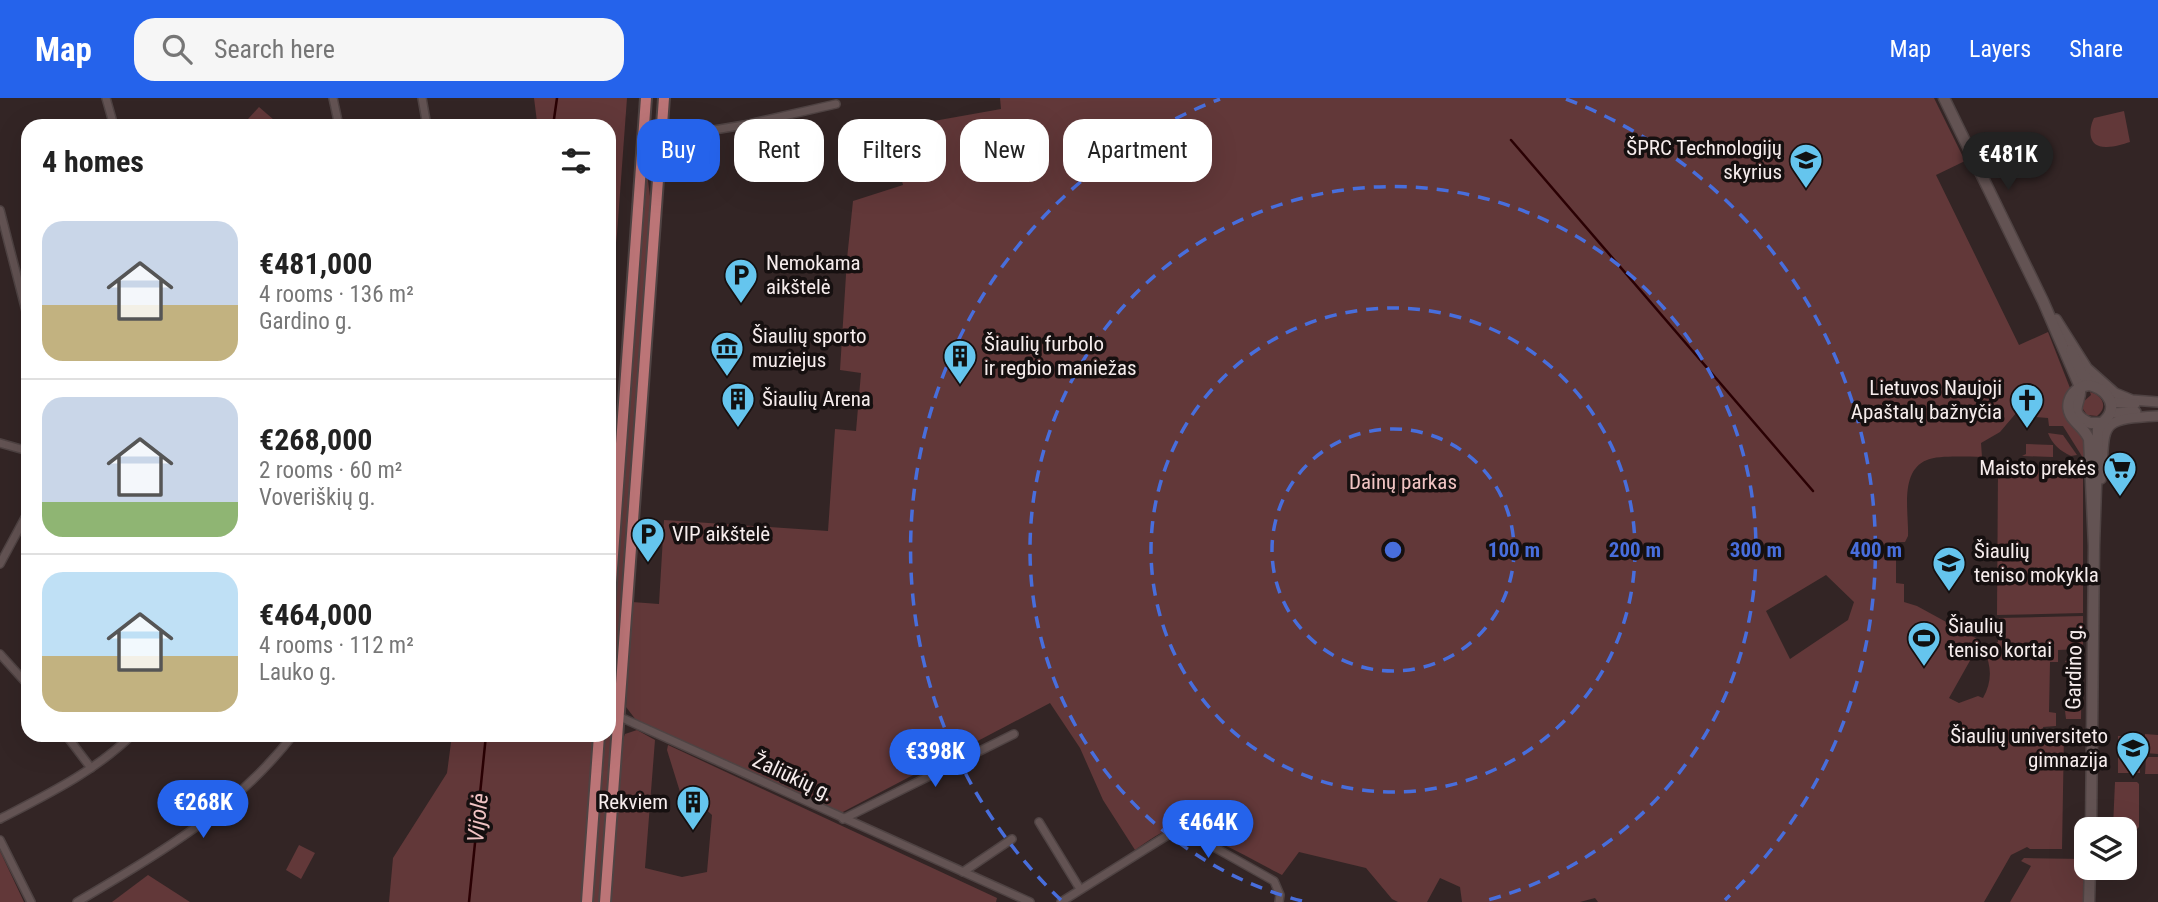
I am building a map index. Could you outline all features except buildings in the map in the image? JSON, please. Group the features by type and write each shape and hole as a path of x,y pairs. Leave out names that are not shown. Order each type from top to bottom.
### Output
{"main road":[{"path":"645,119 646,98"},
{"path":"661,119 663,98"},
{"path":"1944,98 2043,301 2056,319 2082,374 2103,390 2110,402 2109,414 2101,423 2085,422 2078,414 2076,402 2081,393 2072,383 2047,319 2043,301"},
{"path":"616,515 641,182"},
{"path":"616,689 657,182"},
{"path":"2076,390 2095,386"},
{"name":"Gardino g.","path":"2076,390 2069,402 2071,415 2089,439 2094,546"},
{"name":"Gardino g.","path":"2091,817 2094,546 2098,429 2101,423"},
{"path":"587,902 598,742"},
{"path":"605,902 613,742"},
{"path":"2089,902 2090,880"}],"street":[{"path":"106,98 112,119"},
{"path":"333,98 338,119"},
{"path":"422,98 426,119"},
{"path":"720,129 836,104"},
{"path":"0,211 21,292"},
{"path":"2056,319 2087,368 2115,393 2132,400 2158,403"},
{"path":"2110,402 2158,403"},
{"path":"2109,414 2158,414"},
{"path":"2097,498 2103,441 2109,426 2124,418 2158,414"},
{"path":"0,443 21,449"},
{"path":"0,564 21,525"},
{"path":"0,654 21,677"},
{"name":"Žaliūkių g.","path":"616,715 843,820 1030,902"},
{"path":"843,820 1014,734"},
{"path":"71,742 91,768"},
{"path":"0,819 67,784 123,742"},
{"path":"77,902 153,858 221,808 250,783 287,742"},
{"path":"1039,822 1080,889"},
{"path":"1061,902 1168,835 1181,834 1196,837 1274,881 1280,895 1279,902"},
{"path":"963,872 1012,839"},
{"path":"0,840 32,902"}],"green space":[{"path":"534,98 627,98 616,243 616,119 537,119"},
{"name":"Dainų parkas","path":"1000,98 1934,98 1965,161 1936,175 2019,345 2048,332 2070,388 2066,416 2084,436 2086,455 2083,458 2063,426 2049,426 2048,418 2022,416 2017,412 2000,432 1981,443 1982,457 1939,457 1918,465 1912,473 1907,494 1908,536 1905,542 1896,542 1896,583 1904,584 1904,602 1917,606 1981,641 1949,698 1959,703 1978,696 1983,698 1986,692 1990,674 1984,650 1998,642 1999,618 2083,616 2083,649 2058,650 2058,662 2050,662 2049,712 2056,713 2056,726 2043,727 2044,732 2064,734 2062,849 2027,847 2011,855 1984,902 1598,902 1595,898 1580,902 1462,902 1460,887 1440,878 1427,902 1398,902 1392,899 1366,868 1299,852 1282,875 1186,828 1167,830 1135,850 1103,800 1080,748 1050,703 839,814 636,720 626,707 632,602 659,604 664,520 828,531 835,429 856,431 861,373 840,370 853,201 903,185 902,182 946,182 945,119 1001,109","holes":["1826,575 1854,602 1848,620 1790,659 1766,611"]},
{"path":"259,107 273,119 248,119"},
{"path":"2124,111 2130,142 2110,147 2096,145 2090,133 2094,118"},
{"path":"648,182 651,204 616,668 616,586"},
{"path":"2090,392 2098,396 2103,405 2097,416 2087,415 2083,409 2083,402 2091,395"},
{"path":"2048,433 2063,435 2077,455 2071,456 2060,449"},
{"path":"2026,444 2053,445 2053,457 2022,456 2026,454"},
{"path":"2081,468 2083,471 2083,613 1997,615 1998,469"},
{"path":"2068,657 2082,657 2081,719 2066,719 2065,711 2071,711 2072,663 2065,662"},
{"path":"637,730 655,740 645,868 682,877 707,872 712,815 701,805 681,795 667,750 668,745 997,898 996,902 611,902 623,739 625,734"},
{"path":"2145,734 2158,735 2158,754 2145,753"},
{"path":"2118,736 2140,736 2140,773 2118,773"},
{"path":"451,742 592,742 581,902 389,902 393,858 447,773"},
{"path":"603,742 612,742 600,902 592,902"},
{"path":"2146,757 2158,757 2158,774 2145,774"},
{"path":"2115,782 2137,782 2139,827 2137,829 2137,817 2113,817"},
{"path":"299,845 315,853 301,879 286,870"},
{"path":"0,851 24,902 0,902"},
{"path":"2024,858 2074,859 2074,880 2084,880 2083,902 2010,902 2031,866 2021,861"},
{"path":"148,875 190,902 112,902"}],"waterway":[{"name":"Vijolė","path":"554,119 557,98"},
{"path":"1511,140 1813,491"},
{"name":"Vijolė","path":"469,902 485,742"}],"place":[{"name":"ŠPRC Technologijų skyrius","path":"1806,190"},
{"name":"Nemokama aikštelė","path":"741,305"},
{"name":"Šiaulių sporto muziejus","path":"727,378"},
{"name":"Šiaulių furbolo ir regbio maniežas","path":"960,386"},
{"name":"Šiaulių Arena","path":"738,429"},
{"name":"Lietuvos Naujoji Apaštalų bažnyčia","path":"2027,430"},
{"name":"Maisto prekės","path":"2120,498"},
{"name":"VIP aikštelė","path":"648,564"},
{"name":"Šiaulių teniso mokykla","path":"1949,593"},
{"name":"Šiaulių teniso kortai","path":"1924,668"},
{"name":"Šiaulių universiteto gimnazija","path":"2133,778"},
{"name":"Rekviem","path":"693,832"}]}
